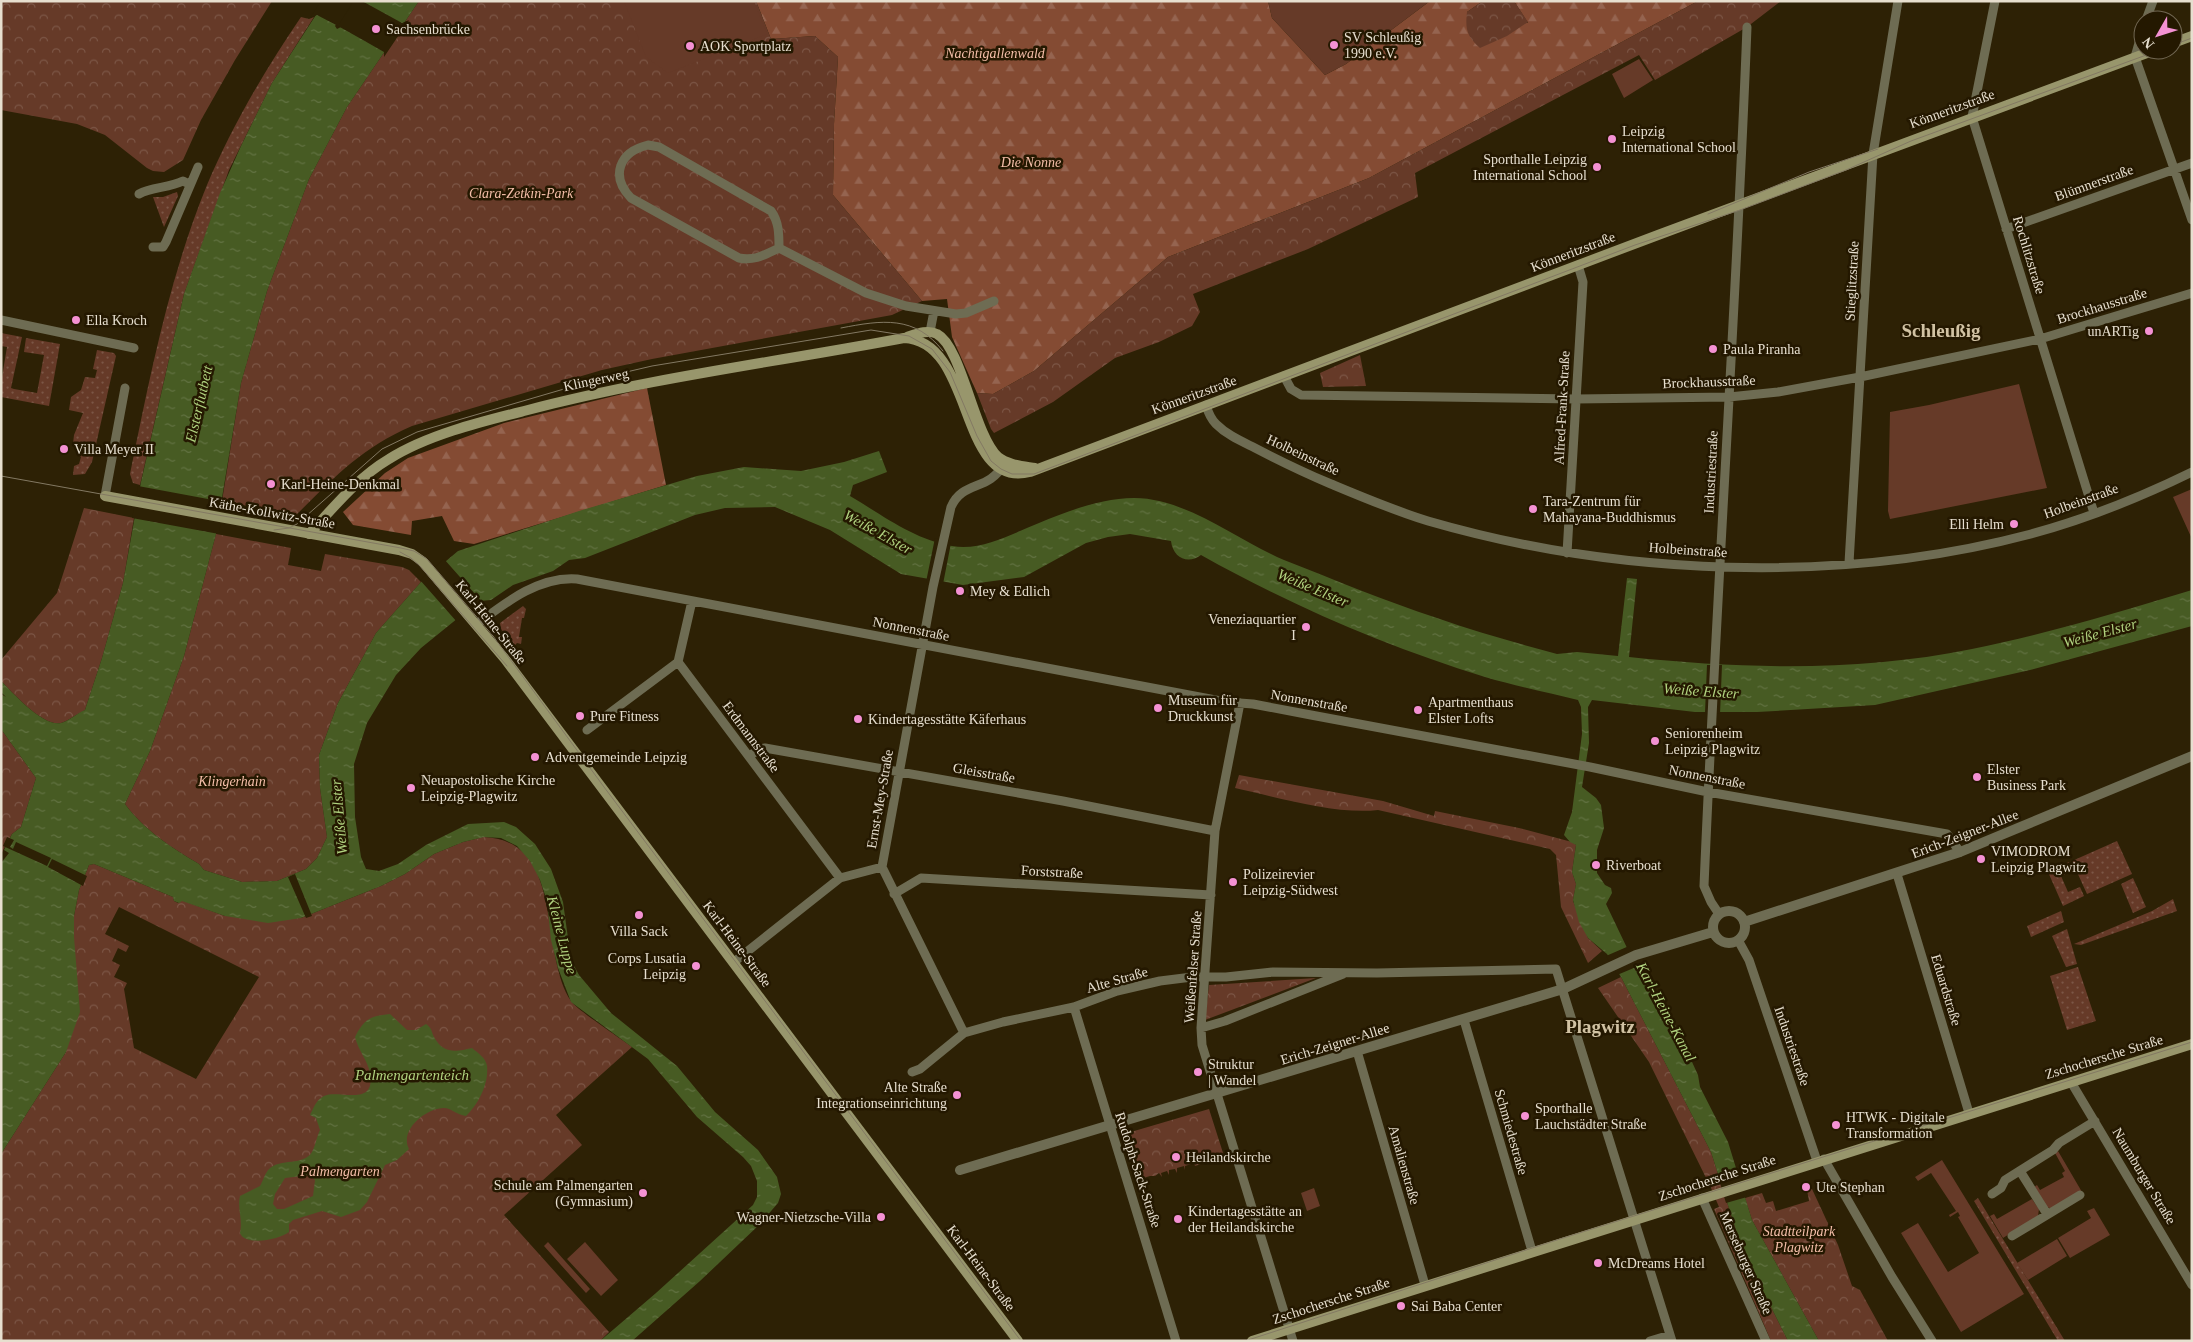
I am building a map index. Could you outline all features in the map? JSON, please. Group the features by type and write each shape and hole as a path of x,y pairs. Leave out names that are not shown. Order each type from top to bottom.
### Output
{"main road":[{"name":"Könneritzstraße","path":"1003,465 1012,474 1037,468 2133,58"},
{"path":"930,332 924,343 945,364 986,456 1003,465"},
{"path":"904,338 930,332 937,334 946,343 990,446 1003,465"},
{"name":"Klingerweg","path":"308,534 356,484 388,459 426,441 497,418 582,395 904,338 917,339 924,343"},
{"name":"Käthe-Kollwitz-Straße","path":"105,496 405,551 418,557 429,568"},
{"name":"Karl-Heine-Straße","path":"429,568 477,624 734,962 1018,1341"},
{"name":"Zschochersche Straße","path":"1252,1341 2192,1044"}],"street":[{"name":"Stieglitzstraße","path":"1849,563 1872,154 1898,1"},
{"name":"Rochlitzstraße","path":"1995,1 1972,117 2094,513"},
{"name":"Industriestraße","path":"1719,914 1704,886 1714,665 1740,205 1747,26"},
{"path":"2136,60 2192,220"},
{"path":"648,145 659,147 771,210 776,217 779,229 779,248 760,258 750,260 739,258 631,198 624,191 620,181 619,171 622,163 629,153 637,148 648,145"},
{"name":"Blümnerstraße","path":"2006,229 2192,163"},
{"path":"153,247 163,247 174,226 189,184 198,167"},
{"path":"139,194 148,190 162,189 183,181 189,184"},
{"path":"779,248 878,299 906,306 956,314 994,302"},
{"name":"Alfred-Frank-Straße","path":"1567,553 1583,282 1578,265"},
{"name":"Brockhausstraße","path":"1284,376 1291,389 1301,394 1576,399 1729,397 1778,392 1860,377 2040,339 2192,293"},
{"path":"930,332 934,311"},
{"path":"1,320 134,348"},
{"path":"105,496 125,388"},
{"name":"Holbeinstraße","path":"1206,405 1214,422 1227,434 1294,469 1359,496 1425,520 1493,538 1567,553 1720,568 1767,569 1920,556 2032,534 2094,513 2163,486 2192,472"},
{"name":"Ernst-Mey-Straße","path":"964,1033 882,867 898,772 924,646 943,538 955,500 965,490 994,479 1003,465"},
{"name":"Nonnenstraße","path":"477,624 523,592 563,579 577,579 924,646 1590,767 1708,792 1948,834 1960,852"},
{"path":"587,730 678,662 692,601"},
{"name":"Erdmannstraße","path":"678,662 840,878"},
{"name":"Weißenfelser Straße","path":"1240,703 1216,831 1201,1028 1202,1045 1293,1341"},
{"name":"Gleisstraße","path":"749,756 765,748 1063,801 1216,831"},
{"name":"Erich-Zeigner-Allee","path":"1744,922 1897,874 1960,852 2192,756"},
{"path":"734,962 840,878 882,867"},
{"name":"Eduardstraße","path":"1897,874 1969,1113"},
{"name":"Forststraße","path":"894,894 921,878 1211,895"},
{"path":"1733,912 1744,922 1744,932 1738,940 1728,943 1723,942 1713,932 1713,922 1719,914 1733,912"},
{"name":"Erich-Zeigner-Allee","path":"960,1170 1563,989 1636,954 1713,932"},
{"name":"Industriestraße","path":"1738,940 1749,960 1821,1160 1932,1341"},
{"name":"Alte Straße","path":"912,1072 920,1069 964,1033 1003,1022 1074,1007 1139,985 1192,977 1226,977 1273,972 1346,973 1556,969 1563,989"},
{"name":"Alte Straße","path":"1201,1028 1225,1021 1346,973"},
{"path":"1563,989 1671,1338 1650,1341"},
{"name":"Rudolph-Sack-Straße","path":"1074,1007 1176,1341"},
{"name":"Schmiedestraße","path":"1464,1020 1532,1251"},
{"name":"Amalienstraße","path":"1357,1052 1426,1286"},
{"name":"Naumburger Straße","path":"2071,1082 2192,1285"},
{"path":"1992,1194 2001,1188 2005,1180 2095,1121"},
{"path":"2020,1171 2047,1214"},
{"path":"2012,1236 2080,1195"},
{"name":"Merseburger Straße","path":"1706,1196 1766,1341"}],"green space":[{"path":"1,1 272,1 235,60 201,120 183,160 164,172 153,171 147,168 105,135 77,124 1,110"},
{"name":"Clara-Zetkin-Park","path":"419,1 756,1 771,39 815,36 838,57 834,124 833,195 922,301 892,315 602,370 412,426 363,454 336,476 296,515 222,501 241,383 267,291 309,179 347,107"},
{"name":"AOK Sportplatz","path":"624,1 754,1 767,34 668,73 646,57"},
{"name":"Die Nonne","path":"756,1 1268,1 1272,18 1325,75 1346,64 1430,1 1483,1 1467,12 1528,23 1514,1 1698,1 1369,178 1168,257 1034,371 993,394 977,393 952,337 947,299 922,301 833,195 834,124 838,57 815,36 771,39"},
{"name":"SV Schleußig 1990 e.V.","path":"1268,1 1430,1 1346,64 1325,75 1272,18"},
{"path":"1483,1 1514,1 1528,22 1507,36 1480,48 1472,40 1468,32 1466,18 1467,12"},
{"path":"1698,1 1781,1 1747,27 1655,80 1639,55 1415,173 1418,197 1308,249 1193,294 1200,312 1192,326 1159,342 1115,358 1053,402 994,433 991,429 977,393 993,394 1034,371 1168,257 1369,178"},
{"path":"301,17 309,19 314,17 272,83 229,170 184,294 140,485 133,483 130,474 153,364 171,291 194,220 207,185 238,120"},
{"path":"1639,59 1653,80 1624,98 1612,74"},
{"path":"177,192 178,196 164,227 153,197 163,197"},
{"path":"1,333 22,337 11,388 14,389 37,393 44,355 24,352 26,338 60,344 49,406 1,397 1,383 7,347 1,346"},
{"path":"97,350 114,353 116,356 92,462 85,474 73,475 74,466 79,464 81,457 77,454 78,445 73,444 74,435 83,413 69,410 71,397 81,390 85,377 95,378 97,370 93,369"},
{"path":"1360,355 1366,386 1323,387 1320,373"},
{"path":"2019,384 2047,488 1890,519 1888,511 1890,412"},
{"path":"647,388 666,485 474,544 454,541 442,516 412,521 411,535 353,525 343,512 385,473 408,458 504,423"},
{"path":"2192,489 2192,539 2173,497"},
{"path":"84,508 134,518 123,583 85,710 64,722 54,723 37,715 1,681 1,660 57,593"},
{"name":"Klingerhain","path":"216,534 291,548 288,565 321,571 325,554 402,567 409,570 421,582 376,633 338,703 319,755 320,788 327,837 317,858 306,869 277,881 242,882 204,870 199,864 150,830 125,804 150,751 184,656"},
{"path":"523,606 526,609 524,618 522,618 519,637 522,637 521,644 517,643 514,646 501,629 500,623"},
{"path":"1,729 36,778 21,827 12,834 1,854"},
{"path":"1239,775 1383,801 1434,816 1435,811 1519,828 1572,842 1576,845 1572,872 1576,884 1573,901 1588,938 1602,951 1588,963 1561,907 1556,855 1550,849 1378,810 1362,811 1326,808 1235,788"},
{"name":"Palmengarten","path":"484,837 510,843 528,857 539,877 546,902 561,980 571,1001 632,1047 556,1115 582,1145 504,1215 609,1332 600,1341 1,1341 1,1154 66,1052 74,916 79,890 89,865 94,864 173,897 174,901 178,903 181,900 225,916 301,918 381,886 405,874 434,854 463,842","holes":["119,907 259,977 196,1079 134,1048 124,989 127,983 114,977 120,965 112,961 118,948 126,952 129,946 105,934"]},
{"path":"2117,841 2132,874 2087,894 2072,861"},
{"path":"2069,862 2072,871 2061,876 2068,892 2080,887 2084,896 2063,906 2048,872"},
{"path":"2133,878 2146,907 2133,913 2121,884"},
{"path":"2173,899 2177,911 2081,945 2074,944 2152,911"},
{"path":"2061,911 2064,922 2031,937 2027,926"},
{"path":"2067,929 2077,964 2066,967 2052,936"},
{"path":"2078,967 2096,1021 2067,1030 2050,976"},
{"name":"Karl-Heine-Kanal","path":"1621,977 1711,1152 1742,1249 1788,1341 1771,1341 1714,1209 1719,1207 1711,1188 1649,1062 1598,988"},
{"path":"1316,978 1205,1020 1209,985"},
{"path":"1209,1109 1224,1156 1195,1166 1194,1163 1185,1166 1185,1170 1184,1166 1177,1168 1177,1173 1175,1169 1169,1170 1169,1175 1167,1171 1161,1173 1162,1177 1159,1173 1155,1176 1137,1180 1124,1134"},
{"path":"2058,1151 2082,1192 2052,1209 2047,1207 2034,1187 2037,1185 2040,1190 2064,1177 2062,1173 2065,1171 2055,1153"},
{"path":"1942,1160 2024,1294 1961,1332 1901,1233 1918,1223 1948,1272 1979,1253 1958,1217 1960,1216 1958,1212 1950,1217 1949,1215 1956,1211 1931,1173 1918,1181 1915,1177"},
{"path":"1314,1188 1320,1206 1307,1211 1301,1193"},
{"name":"Stadtteilpark Plagwitz","path":"1812,1189 1838,1245 1852,1286 1860,1290 1888,1341 1819,1341 1752,1220 1745,1198 1762,1193 1766,1203 1773,1201 1776,1211 1809,1201 1807,1190"},
{"path":"1978,1198 2065,1341 2058,1341 1974,1201"},
{"path":"2032,1199 2039,1209 2038,1216 2003,1238 1990,1216 1994,1214 1997,1219"},
{"path":"2094,1208 2110,1235 2070,1258 2058,1238 2091,1218 2087,1211"},
{"path":"2057,1239 2067,1256 2028,1280 2017,1263"},
{"path":"548,1242 590,1289 586,1293 544,1246"},
{"path":"585,1242 618,1280 601,1296 567,1259"}],"water":[{"path":"325,1 351,1 335,26 337,29 341,27 357,1 419,1 347,107 309,179 267,291 241,383 216,534 184,656 150,751 125,804 150,830 199,864 204,870 242,882 277,881 306,869 317,858 327,837 320,788 319,755 338,703 376,633 421,582 458,551 579,511 697,476 744,467 801,471 844,462 879,451 887,472 853,485 850,496 912,533 938,543 963,547 986,544 1085,506 1110,500 1134,498 1153,500 1192,512 1266,552 1379,597 1467,628 1557,654 1577,652 1618,656 1627,578 1637,579 1629,657 1758,666 1844,665 1887,662 1972,649 2055,630 2192,590 2192,626 2030,670 1875,705 1757,712 1695,712 1592,700 1588,707 1589,743 1582,787 1596,798 1601,805 1604,828 1597,850 1597,873 1605,885 1611,888 1612,893 1606,904 1628,950 1651,977 1656,991 1665,1003 1698,1075 1700,1087 1728,1142 1752,1220 1819,1341 1788,1341 1742,1249 1711,1152 1621,977 1607,954 1588,938 1579,922 1573,900 1576,884 1572,872 1576,845 1570,842 1564,835 1572,812 1582,734 1581,707 1578,700 1485,677 1412,652 1304,608 1201,555 1191,559 1182,558 1175,552 1171,541 1130,534 1086,543 1024,577 963,585 901,574 830,530 775,507 725,508 695,515 585,558 569,560 553,571 513,585 491,600 479,601 421,648 396,675 367,723 354,764 355,817 361,857 366,869 379,871 398,864 426,845 468,824 504,822 516,827 535,844 551,869 563,902 571,960 579,975 611,1013 677,1066 715,1112 758,1150 777,1177 781,1194 778,1203 759,1225 700,1281 632,1341 600,1341 753,1205 757,1197 757,1181 751,1166 743,1157 697,1117 648,1059 571,1002 558,968 551,940 547,901 540,880 530,861 517,846 501,838 484,837 463,842 434,854 405,874 381,886 301,918 268,923 225,916 182,901 179,903 174,901 173,897 94,864 89,865 79,890 74,916 80,1012 66,1052 1,1154 1,863 9,853 4,850 12,834 21,827 36,778 1,729 1,694 6,697 1,692 1,681 37,715 54,723 64,722 85,710 123,583 141,482 184,294 220,193 241,146 272,83"},
{"name":"Palmengartenteich","path":"390,1014 407,1030 416,1030 426,1024 438,1043 446,1049 455,1051 472,1048 479,1054 486,1063 487,1073 484,1087 475,1106 466,1116 444,1108 430,1112 416,1121 408,1135 409,1149 397,1160 385,1165 367,1202 360,1210 341,1217 322,1211 293,1220 289,1224 289,1232 271,1239 256,1241 243,1237 240,1233 240,1196 260,1186 269,1169 279,1164 298,1161 312,1152 320,1130 316,1118 310,1115 317,1102 324,1096 331,1094 355,1095 362,1094 367,1090 370,1084 370,1073 355,1037 365,1022 373,1017","holes":["310,1175 315,1180 313,1196 284,1209 277,1209 273,1204 275,1194 285,1178"]}],"pier":[{"path":"321,1 353,1 338,26 317,15 310,18"},
{"name":"Sachsenbrücke","path":"354,1 362,1 402,23 409,20 384,57 384,52 338,26"},
{"path":"138,486 224,502 219,534 132,518"},
{"path":"935,538 951,543 943,584 926,582"},
{"path":"444,559 483,603 457,622 420,580"},
{"path":"1707,665 1722,665 1720,714 1705,713"},
{"path":"7,837 14,840 10,847 13,849 16,842 51,858 47,866 3,846"},
{"path":"52,859 87,876 83,886 48,867"},
{"path":"295,874 312,916 306,918 288,877"},
{"path":"1629,946 1641,965 1617,975 1606,956"},
{"path":"1741,1173 1747,1197 1726,1203 1719,1180"}],"tram line":[{"path":"2183,41 2192,38"},
{"path":"274,530 289,528 297,524 382,449 417,432 605,377 652,366 871,330 909,336 932,349 950,372 977,436 991,461 1001,469 1012,474 1034,474 1635,245 1740,210 1846,170 1911,141 2133,60"},
{"path":"1708,214 1809,172 1878,149"},
{"path":"841,328 870,323 897,323 921,331 943,351"},
{"path":"1,476 401,548 414,551 427,559 493,636 604,787 1021,1341"},
{"path":"400,552 420,566 507,666"},
{"path":"1245,1341 1560,1239 2192,1042"}],"place":[{"name":"Sachsenbrücke","path":"376,29"},
{"name":"SV Schleußig 1990 e.V.","path":"1334,45"},
{"name":"AOK Sportplatz","path":"690,46"},
{"name":"Leipzig International School","path":"1612,139"},
{"name":"Sporthalle Leipzig International School","path":"1597,167"},
{"name":"Ella Kroch","path":"76,320"},
{"name":"unARTig","path":"2149,331"},
{"name":"Paula Piranha","path":"1713,349"},
{"name":"Villa Meyer II","path":"64,449"},
{"name":"Karl-Heine-Denkmal","path":"271,484"},
{"name":"Tara-Zentrum für Mahayana-Buddhismus","path":"1533,509"},
{"name":"Elli Helm","path":"2014,524"},
{"name":"Mey & Edlich","path":"960,591"},
{"name":"Veneziaquartier I","path":"1306,627"},
{"name":"Museum für Druckkunst","path":"1158,708"},
{"name":"Apartmenthaus Elster Lofts","path":"1418,710"},
{"name":"Pure Fitness","path":"580,716"},
{"name":"Kindertagesstätte Käferhaus","path":"858,719"},
{"name":"Seniorenheim Leipzig Plagwitz","path":"1655,741"},
{"name":"Adventgemeinde Leipzig","path":"535,757"},
{"name":"Elster Business Park","path":"1977,777"},
{"name":"Neuapostolische Kirche Leipzig-Plagwitz","path":"411,788"},
{"name":"VIMODROM Leipzig Plagwitz","path":"1981,859"},
{"name":"Riverboat","path":"1596,865"},
{"name":"Polizeirevier Leipzig-Südwest","path":"1233,882"},
{"name":"Villa Sack","path":"639,915"},
{"name":"Corps Lusatia Leipzig","path":"696,966"},
{"name":"Struktur | Wandel","path":"1198,1072"},
{"name":"Alte Straße Integrationseinrichtung","path":"957,1095"},
{"name":"Sporthalle Lauchstädter Straße","path":"1525,1116"},
{"name":"HTWK - Digitale Transformation","path":"1836,1125"},
{"name":"Heilandskirche","path":"1176,1157"},
{"name":"Ute Stephan","path":"1806,1187"},
{"name":"Schule am Palmengarten (Gymnasium)","path":"643,1193"},
{"name":"Wagner-Nietzsche-Villa","path":"881,1217"},
{"name":"Kindertagesstätte an der Heilandskirche","path":"1178,1219"},
{"name":"McDreams Hotel","path":"1598,1263"},
{"name":"Sai Baba Center","path":"1401,1306"}],"district":[{"name":"Schleußig","path":"1941,330"},
{"name":"Plagwitz","path":"1600,1026"}],"park label":[{"name":"Nachtigallenwald","path":"995,53"}],"water label":[{"name":"Elsterflutbett","path":"199,404"},
{"name":"Weiße Elster","path":"878,532"},
{"name":"Weiße Elster","path":"1313,588"},
{"name":"Weiße Elster","path":"2100,633"},
{"name":"Weiße Elster","path":"1701,691"},
{"name":"Weiße Elster","path":"339,817"},
{"name":"Kleine Luppe","path":"562,935"}]}
